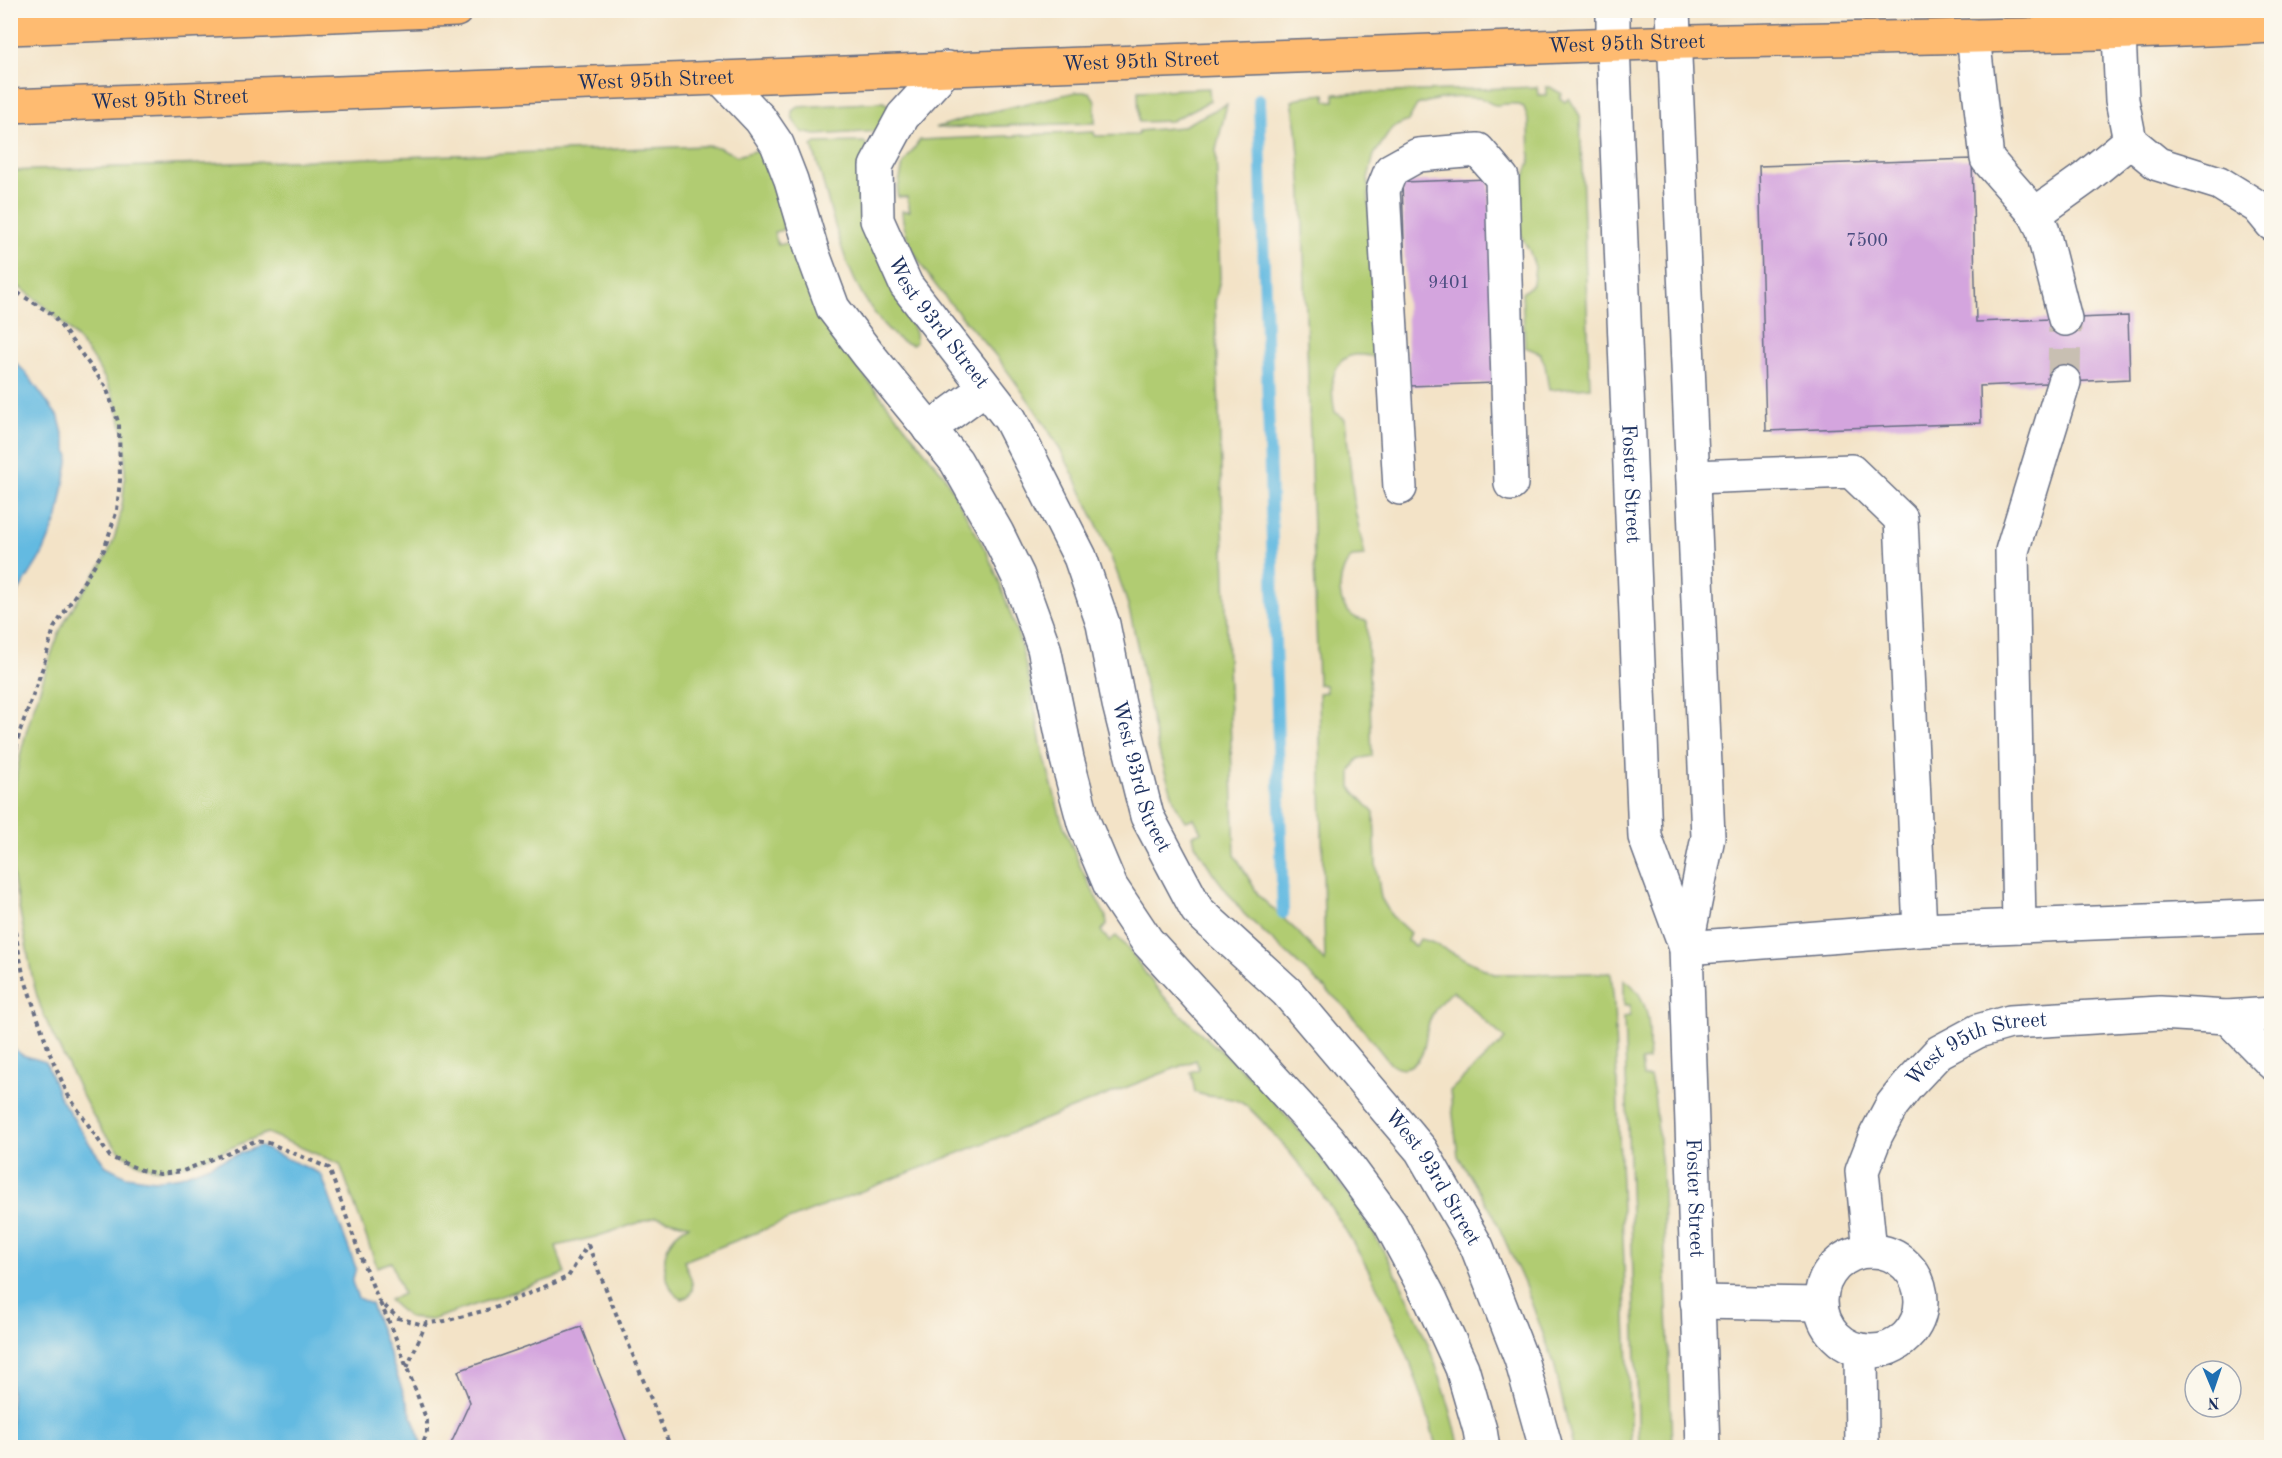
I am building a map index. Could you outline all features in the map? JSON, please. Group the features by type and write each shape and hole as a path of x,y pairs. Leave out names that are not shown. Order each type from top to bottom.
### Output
{"main road":[{"path":"10,28 456,10"},
{"name":"West 95th Street","path":"10,106 947,68 1675,42 1973,36 2126,22 2271,26"}],"street":[{"name":"Foster Street","path":"1613,10 1645,837 1686,948"},
{"name":"Foster Street","path":"1673,10 1708,837 1686,948 1703,1448"},
{"path":"2126,22 2122,100 2130,141 2158,165 2219,183 2258,207 2271,224"},
{"path":"1973,36 1988,159 2035,214 2042,228 2065,319"},
{"name":"West 93rd Street","path":"947,68 903,116 876,166 877,220 906,285 1010,419 1080,557 1103,624 1119,704 1147,816 1191,900 1197,910 1287,993 1421,1150 1477,1247 1521,1359 1546,1448"},
{"path":"720,77 760,119 777,144 792,180 813,254 833,308 956,461 997,533 1018,576 1044,648 1084,823 1111,887 1147,940 1328,1139 1390,1223 1431,1300 1462,1368 1483,1448"},
{"path":"2035,214 2084,179 2130,141"},
{"path":"1400,488 1383,190 1391,170 1418,154 1478,150 1502,178 1511,484"},
{"path":"2019,926 2012,551 2064,382"},
{"path":"929,429 985,388"},
{"path":"1693,477 1851,471 1901,519 1920,930"},
{"path":"1686,948 1920,930 2271,916"},
{"name":"West 95th Street","path":"1869,1251 1862,1171 1876,1135 1892,1105 1939,1053 1978,1032 2010,1022 2160,1013 2227,1017 2271,1014"},
{"path":"2227,1017 2271,1063"},
{"path":"1869,1251 1886,1253 1900,1260 1911,1272 1919,1287 1921,1304 1916,1321 1907,1335 1894,1345 1877,1350 1861,1350 1845,1344 1833,1334 1824,1320 1820,1304 1822,1288 1829,1274 1839,1262 1854,1254 1869,1251"},
{"path":"1697,1302 1820,1304"},
{"path":"1861,1350 1862,1448"}],"path":[{"path":"10,288 52,314 106,387 119,424 120,480 117,510 104,550 54,628 19,734 10,785"},
{"path":"10,905 23,974 50,1054 68,1095 110,1157 141,1170 160,1174 183,1171 255,1141 269,1143 329,1168 363,1263 392,1328 427,1421 427,1434 421,1448"},
{"path":"379,1301 398,1318 420,1324 445,1321 494,1308 568,1277 588,1244 671,1448"},
{"path":"407,1368 427,1323"}],"green space":[{"path":"1537,87 1538,95 1546,95 1546,87 1550,87 1562,94 1560,98 1565,102 1569,98 1580,116 1590,387 1549,390 1545,365 1540,353 1525,347 1522,293 1533,284 1535,267 1520,234 1519,193 1530,162 1529,123 1524,107 1514,104 1495,105 1471,97 1448,98 1417,105 1408,121 1392,128 1374,155 1368,178 1373,316 1382,358 1354,355 1346,358 1336,370 1332,387 1335,412 1345,419 1355,510 1365,556 1352,557 1347,563 1340,586 1343,603 1347,610 1356,618 1367,621 1372,756 1358,759 1351,771 1351,788 1374,813 1376,864 1381,898 1391,915 1410,933 1407,941 1416,946 1420,939 1429,941 1494,974 1611,973 1631,1447 1573,1447 1554,1363 1524,1283 1493,1214 1458,1156 1450,1091 1505,1039 1453,991 1445,997 1432,1015 1420,1057 1407,1067 1394,1065 1389,1062 1346,1008 1244,914 1213,873 1195,844 1193,835 1201,832 1194,818 1186,821 1174,799 1156,739 1127,602 1094,517 1063,454 1037,413 1000,361 926,272 914,252 906,231 902,211 910,211 907,197 898,197 897,193 903,164 920,140 1094,132 1095,136 1138,135 1139,131 1181,127 1227,104 1216,150 1220,279 1215,302 1235,855 1259,896 1298,932 1325,962 1319,693 1326,692 1325,685 1318,684 1302,193 1297,129 1292,101 1305,96 1325,94 1326,101 1334,101 1334,94"},
{"path":"1209,88 1210,101 1171,121 1139,122 1138,91"},
{"path":"1076,92 1090,92 1095,102 1095,123 935,128 977,115"},
{"path":"883,102 890,106 893,113 881,131 816,135 802,132 793,120 792,111 799,107"},
{"path":"864,142 870,149 862,180 863,211 915,333 916,342 913,345 900,340 886,328 856,283 839,239 812,146 816,143"},
{"path":"718,147 737,156 758,150 769,168 780,198 783,230 774,232 778,245 786,243 793,250 807,289 838,343 944,475 987,553 1019,638 1032,691 1041,744 1061,819 1079,864 1106,917 1107,925 1101,931 1109,941 1116,936 1173,1006 1263,1090 1298,1129 1360,1212 1409,1300 1429,1347 1460,1447 1436,1447 1411,1364 1394,1324 1376,1284 1332,1209 1279,1140 1251,1110 1229,1098 1206,1096 1195,1092 1191,1072 1199,1069 1196,1060 684,1261 692,1288 688,1296 682,1299 675,1294 669,1284 665,1256 670,1242 689,1225 656,1217 595,1237 556,1246 565,1274 431,1320 409,1318 389,1300 403,1294 391,1262 377,1267 340,1164 267,1133 185,1165 161,1169 145,1166 131,1159 106,1135 96,1121 51,1031 36,994 14,883 11,833 17,769 54,646 68,615 104,561 115,536 124,494 125,452 122,426 114,401 89,354 53,314 11,282 10,171"},
{"path":"1624,979 1640,995 1649,1026 1648,1060 1641,1061 1643,1077 1650,1077 1654,1094 1662,1168 1672,1447 1639,1447 1624,1017 1630,1016 1630,1005 1624,1005"}],"water":[{"path":"11,358 26,373 59,418 69,457 58,517 43,553 11,604"},
{"path":"11,1046 22,1055 46,1062 59,1096 91,1146 106,1166 126,1176 154,1180 181,1176 259,1146 321,1174 356,1268 352,1282 358,1298 371,1304 421,1441 418,1447 11,1447"}],"building":[{"path":"1972,159 1976,322 2128,316 2130,379 1980,386 1981,423 1766,431 1759,166"},
{"path":"1489,179 1496,383 1409,386 1402,182"},
{"path":"581,1327 629,1448 449,1448 470,1402 458,1371"}],"waterway":[{"path":"1259,99 1283,913"}],"tunnel":[{"path":"2064,382 2065,319"}]}
